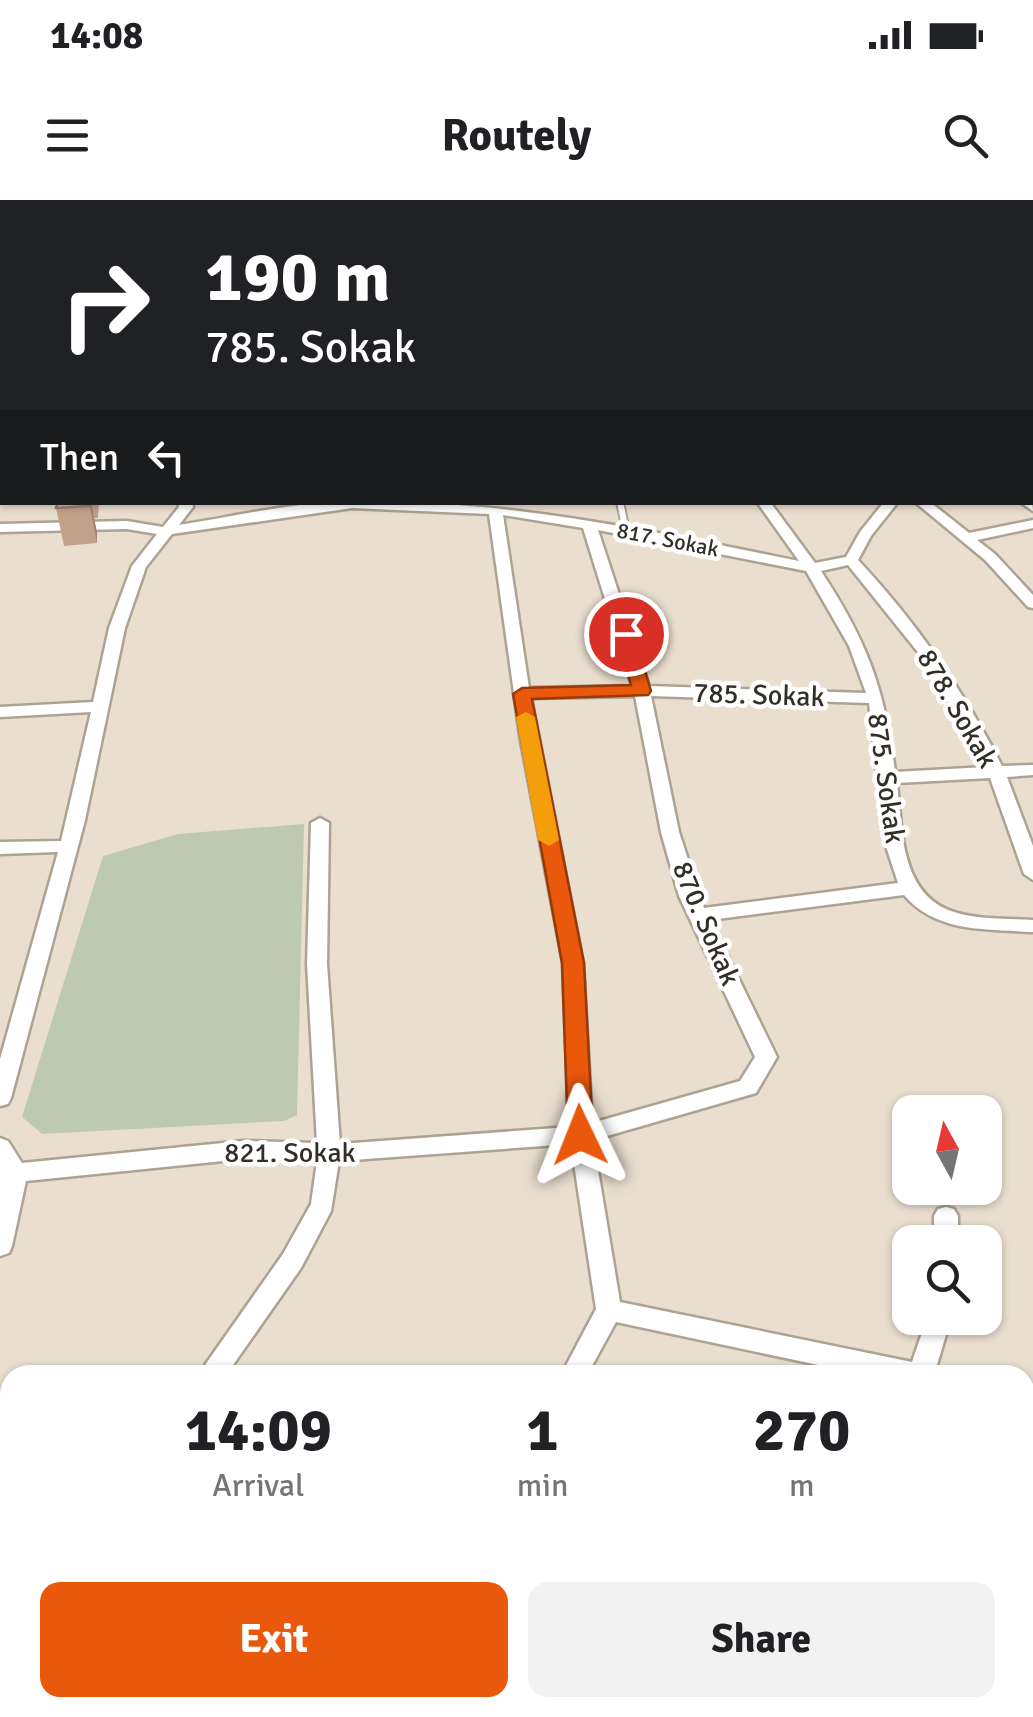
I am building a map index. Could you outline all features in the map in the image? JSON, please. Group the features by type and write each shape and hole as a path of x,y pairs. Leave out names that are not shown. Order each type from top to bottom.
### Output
{"street":[{"path":"0,1098 69,846 117,628 139,566 186,505"},
{"name":"817. Sokak","path":"0,528 127,526 164,531 345,505"},
{"name":"817. Sokak","path":"376,505 496,510 626,530 814,568"},
{"name":"875. Sokak","path":"765,505 814,568 876,698 891,837 910,888"},
{"path":"814,568 850,560 889,505"},
{"path":"925,505 967,538 1033,604"},
{"path":"496,510 522,694 573,963 580,1135 609,1310 579,1365"},
{"name":"870. Sokak","path":"580,1135 748,1087 766,1057 698,914 670,832 642,691 590,524"},
{"path":"967,538 1033,524"},
{"name":"878. Sokak","path":"850,560 898,611 940,670 997,772 1033,874"},
{"name":"785. Sokak","path":"522,694 642,691 876,698"},
{"path":"0,712 100,707"},
{"path":"887,778 1033,770"},
{"path":"218,1365 292,1261 323,1204 328,1152 317,964 320,823"},
{"path":"0,848 69,846"},
{"path":"698,914 910,888 922,904 952,918 1033,926"},
{"name":"821. Sokak","path":"8,1172 243,1150 328,1152 580,1135"},
{"path":"0,1147 8,1172 0,1246"},
{"path":"946,1216 946,1225"},
{"path":"609,1310 872,1365"},
{"path":"923,1365 933,1335"}],"lane":[{"path":"621,505 626,530"}],"green space":[{"path":"304,824 297,1115 284,1121 42,1134 22,1117 103,856 178,834"}],"building":[{"path":"57,505 89,505 89,506 56,508"}],"slow traffic":[{"path":"526,717 549,840"}],"route":[{"path":"580,1135 573,963 522,694 642,691 626,634"}]}
